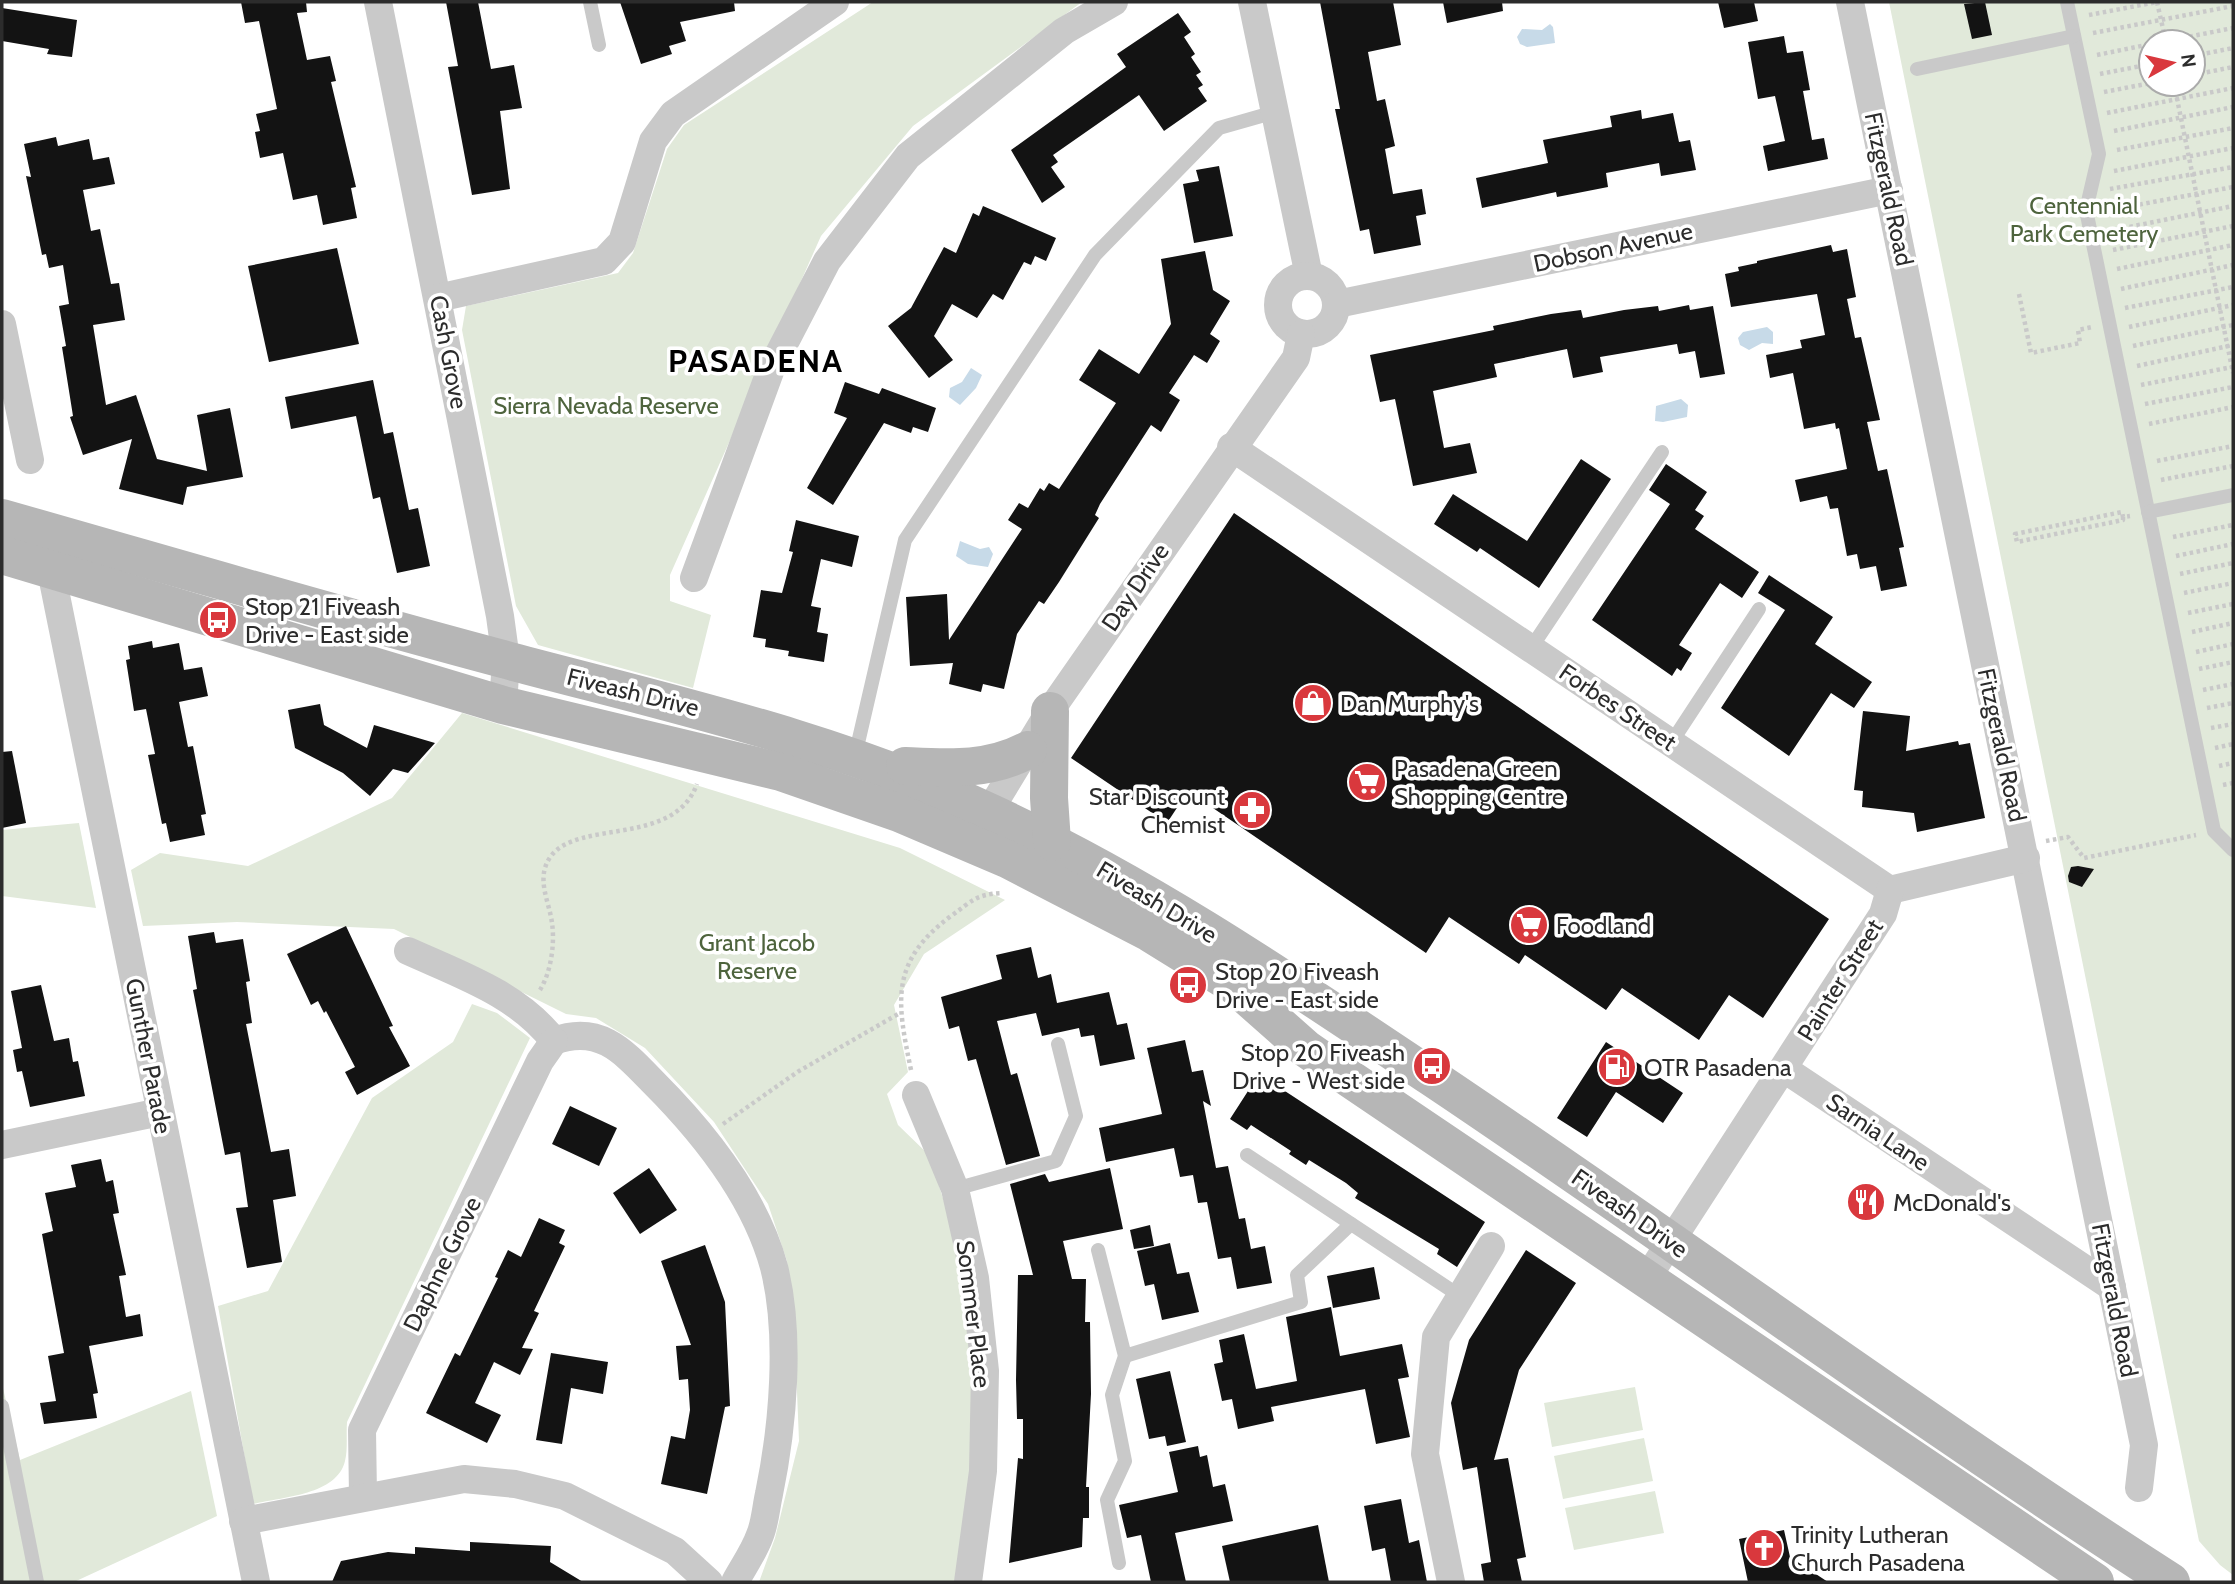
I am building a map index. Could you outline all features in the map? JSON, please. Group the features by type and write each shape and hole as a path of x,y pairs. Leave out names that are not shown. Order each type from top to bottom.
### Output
{"main road":[{"name":"Fiveash Drive","path":"2,518 506,660 738,720 865,761 980,827 1234,985 1322,1060 2091,1581"},
{"name":"Fiveash Drive","path":"2,555 503,705 781,772 842,792 980,827 1052,842 1138,887 1317,1001 2114,1546 2171,1582"},
{"path":"1050,711 1049,797 1052,842"},
{"path":"865,761 965,768 1005,762 1028,750"},
{"path":"2091,1581 2114,1546"}],"street":[{"name":"Cash Grove","path":"378,2 438,298 506,660 503,705"},
{"path":"438,298 604,261 621,242 653,141 673,114 810,9 835,2"},
{"path":"694,578 771,369 827,261 908,156 1064,31 1114,2"},
{"path":"1252,2 1309,276"},
{"name":"Fitzgerald Road","path":"1850,2 2144,1445 2139,1488"},
{"name":"Dobson Avenue","path":"1336,304 1889,190"},
{"path":"1309,276 1325,282 1335,295 1336,313 1319,332 1301,334 1285,324 1278,306 1280,296 1291,281 1309,276"},
{"path":"2,324 30,460"},
{"name":"Day Drive","path":"980,827 1050,711 1231,447 1296,358 1301,334"},
{"name":"Forbes Street","path":"1231,447 1889,890"},
{"name":"Gunther Parade","path":"44,530 256,1582"},
{"path":"1889,890 2024,852"},
{"name":"Painter Street","path":"1647,1278 1883,914 1889,890"},
{"path":"408,951 502,994 527,1012 554,1041 573,1034 598,1037 629,1057 687,1116 751,1210 774,1267 782,1331 779,1443 761,1534 735,1582"},
{"name":"Daphne Grove","path":"363,1496 362,1430 540,1061 554,1041"},
{"name":"Sarnia Lane","path":"1784,1069 2112,1287"},
{"name":"Sommer Place","path":"916,1095 955,1189 975,1278 985,1371 984,1471 968,1582"},
{"path":"2,1145 160,1112"},
{"path":"1451,1582 1425,1454 1436,1337 1491,1245"},
{"path":"243,1521 363,1496 464,1479 515,1484 565,1496 675,1551 709,1582"}],"lane":[{"path":"590,2 599,46"},
{"path":"2067,2 2099,154 2087,215 2214,831 2233,850"},
{"path":"1917,69 2074,36"},
{"path":"865,761 905,540 1095,255 1219,128 1275,112"},
{"path":"1531,648 1662,452"},
{"path":"2148,512 2233,495"},
{"path":"1671,743 1759,609"},
{"path":"955,1189 1056,1161 1076,1116 1058,1044"},
{"path":"1247,1156 1460,1296"},
{"path":"1125,1356 1301,1302 1297,1275 1351,1224"},
{"path":"1098,1250 1125,1356 1112,1395 1125,1461 1107,1500 1119,1563"},
{"path":"2,1406 37,1582"}],"path":[{"path":"2071,19 2157,2 2162,28"},
{"path":"2074,36 2233,6"},
{"path":"2207,33 2233,28"},
{"path":"2079,58 2137,47"},
{"path":"2207,53 2233,48"},
{"path":"2083,77 2137,67"},
{"path":"2207,72 2233,67"},
{"path":"2087,96 2137,86"},
{"path":"2091,116 2233,88"},
{"path":"2123,388 2233,368 2231,346 2216,290 2178,99"},
{"path":"2095,134 2233,107"},
{"path":"2099,154 2233,128"},
{"path":"2094,175 2233,148"},
{"path":"2090,193 2233,167"},
{"path":"2087,215 2233,187"},
{"path":"2091,234 2233,206"},
{"path":"2095,253 2233,226"},
{"path":"2099,273 2233,245"},
{"path":"2103,293 2233,265"},
{"path":"2019,295 2031,353 2080,343 2077,330 2233,287"},
{"path":"2109,322 2233,305"},
{"path":"2115,350 2233,325"},
{"path":"2119,370 2231,346"},
{"path":"2127,408 2233,387"},
{"path":"2131,428 2233,407"},
{"path":"2139,465 2233,446"},
{"path":"2143,484 2233,466"},
{"path":"2123,517 2122,512 2015,534 2017,542 2123,520 2123,517 2148,512"},
{"path":"2066,523 2068,532"},
{"path":"2155,541 2233,525"},
{"path":"2158,559 2233,544"},
{"path":"2162,578 2233,563"},
{"path":"2166,597 2233,583"},
{"path":"2170,617 2233,604"},
{"path":"2174,635 2233,623"},
{"path":"2178,655 2233,644"},
{"path":"2181,673 2233,663"},
{"path":"2185,693 2233,684"},
{"path":"2189,712 2233,703"},
{"path":"527,1012 546,981 551,956 552,923 543,876 551,857 564,845 661,821 682,808 694,793 705,754"},
{"path":"2024,852 2068,837 2084,858 2214,831"},
{"path":"916,1095 900,1013 903,979 915,948 940,925 982,894 1008,893"},
{"path":"704,1139 799,1071 900,1013"}],"green space":[{"name":"Sierra Nevada Reserve","path":"873,2 1082,2 913,126 821,236 670,575 670,601 711,615 693,688 538,645 516,606 462,330 466,306 618,273 633,253 667,149 684,125"},
{"name":"Centennial Park Cemetery","path":"1889,2 2233,2 2233,1575 2220,1565 2199,1541"},
{"name":"Grant Jacob Reserve","path":"462,713 900,848 1005,900 924,954 894,1005 908,1072 887,1094 898,1125 929,1155 951,1223 971,1343 974,1446 957,1582 759,1582 775,1538 799,1441 794,1318 787,1261 768,1204 714,1122 645,1048 596,1018 566,1014 394,929 237,922 143,926 131,870 160,853 248,866 392,798"},
{"path":"79,823 96,908 2,896 2,830"},
{"path":"472,1004 497,1013 530,1038 347,1422 345,1461 340,1472 320,1488 253,1504 218,1306 268,1291 372,1098 453,1042"},
{"path":"2,1384 20,1460 191,1391 217,1516 74,1582 2,1582"},
{"path":"1635,1387 1643,1430 1552,1447 1544,1403"},
{"path":"1644,1438 1653,1481 1563,1499 1554,1456"},
{"path":"1655,1491 1664,1533 1574,1550 1565,1508"}],"water":[{"path":"1550,24 1553,27 1555,43 1527,47 1520,44 1517,37 1522,29 1542,30"},
{"path":"1767,327 1773,332 1773,344 1762,343 1749,350 1740,345 1738,338 1743,332"},
{"path":"971,368 982,375 976,388 960,405 949,397 950,388 962,382"},
{"path":"1681,399 1688,405 1687,417 1655,421 1656,406"},
{"path":"960,541 980,549 989,547 993,554 988,567 968,564 956,556"}],"building":[{"path":"241,2 306,2 307,12 297,13 307,60 330,56 336,81 331,82 356,187 351,188 357,218 323,225 317,195 293,200 283,153 260,158 255,132 260,131 256,114 277,109 259,21 245,23"},
{"path":"446,2 478,2 491,69 514,65 522,108 500,111 510,189 472,195 448,67 458,66"},
{"path":"620,2 734,2 735,11 680,22 686,41 669,46 672,54 641,64"},
{"path":"1320,2 1393,2 1401,45 1368,52 1377,101 1385,99 1395,146 1385,149 1393,194 1422,189 1426,214 1416,216 1421,245 1374,254 1369,229 1360,231 1335,109 1340,109"},
{"path":"1443,2 1502,2 1503,11 1447,23"},
{"path":"1718,2 1754,2 1758,21 1724,28"},
{"path":"1985,2 1992,35 1972,39 1964,4"},
{"path":"2,8 77,20 72,57 47,54 49,49 2,41"},
{"path":"1178,13 1191,32 1184,37 1195,54 1191,57 1201,72 1196,75 1203,85 1198,88 1207,101 1164,131 1139,95 1053,155 1058,162 1051,167 1065,187 1042,203 1011,150 1126,67 1117,54"},
{"path":"1784,36 1787,53 1803,51 1810,90 1803,91 1812,140 1824,138 1828,159 1768,171 1763,146 1785,141 1775,96 1758,99 1748,42"},
{"path":"1641,110 1642,119 1673,113 1679,142 1690,140 1696,170 1661,176 1659,163 1606,173 1608,187 1557,197 1556,192 1482,208 1476,178 1548,163 1543,140 1612,127 1610,116"},
{"path":"56,137 58,146 89,139 93,160 109,157 115,184 83,190 91,231 100,229 111,284 119,283 125,320 93,325 106,405 136,395 157,459 207,471 197,415 230,408 243,477 187,487 183,505 119,489 132,439 83,455 70,417 73,416 62,347 66,346 59,306 69,304 63,265 49,268 46,254 42,255 26,176 31,177 24,144"},
{"path":"1219,166 1233,236 1194,243 1183,184 1199,181 1196,170"},
{"path":"983,206 1056,238 1046,261 1035,256 1031,265 1024,262 1003,300 993,294 977,318 952,304 934,336 953,360 929,378 888,326 911,308 944,247 956,253 973,213 979,216"},
{"path":"1831,245 1833,252 1847,249 1856,297 1847,299 1855,338 1861,337 1880,420 1867,422 1878,471 1887,469 1904,547 1899,548 1907,586 1881,591 1876,566 1860,569 1857,554 1847,556 1838,508 1830,509 1827,496 1800,502 1795,480 1847,469 1839,428 1836,429 1835,423 1804,429 1793,373 1770,378 1766,355 1802,348 1800,340 1825,335 1817,294 1731,307 1725,274 1739,271 1738,267 1757,261"},
{"path":"337,248 359,344 269,362 248,266"},
{"path":"1205,251 1213,290 1230,301 1210,334 1220,341 1207,363 1194,355 1169,393 1180,400 1161,432 1151,425 1100,504 1095,515 1099,518 1059,582 1044,604 1039,601 1017,634 1004,689 983,684 981,692 949,684 953,663 910,666 906,597 947,594 949,640 1022,529 1008,520 1019,503 1028,508 1040,488 1044,491 1049,483 1059,489 1116,403 1079,380 1099,349 1139,374 1171,324 1161,259"},
{"path":"1689,305 1690,310 1713,306 1725,374 1700,378 1695,351 1679,354 1677,344 1600,357 1603,372 1573,378 1567,349 1494,364 1497,377 1433,391 1444,448 1470,443 1477,473 1413,486 1395,399 1380,402 1370,355 1494,330 1493,326 1551,314 1581,310 1583,318 1624,310 1658,306 1659,311"},
{"path":"373,380 384,434 393,432 409,510 418,508 430,566 397,573 380,497 373,499 356,416 291,429 285,397"},
{"path":"845,382 879,394 882,388 936,408 928,432 913,427 911,433 884,423 833,505 807,488 847,418 834,413"},
{"path":"1581,459 1611,479 1539,588 1480,548 1477,552 1434,524 1453,494 1527,541"},
{"path":"1666,464 1707,492 1695,510 1704,516 1695,529 1759,572 1742,598 1720,583 1679,645 1692,653 1681,671 1677,668 1672,676 1592,620 1670,504 1649,490"},
{"name":"Pasadena Green Shopping Centre","path":"1234,513 1829,919 1763,1018 1729,995 1699,1040 1622,988 1606,1010 1525,955 1519,964 1449,917 1426,953 1188,791 1167,823 1071,758"},
{"path":"796,520 859,536 852,567 821,559 811,606 821,608 817,632 828,634 824,662 788,656 789,651 765,647 766,639 753,637 761,590 782,593 793,552 789,551"},
{"path":"1769,575 1833,617 1815,644 1872,682 1854,708 1831,693 1789,756 1721,708 1785,610 1758,593"},
{"path":"152,641 153,648 179,643 184,670 202,667 208,696 179,702 188,747 193,746 206,814 201,815 205,835 170,842 166,823 162,824 148,755 155,754 146,709 134,711 126,660 130,659 128,646"},
{"path":"320,704 324,725 367,748 374,725 435,743 408,773 393,769 370,796 343,773 295,748 288,710"},
{"path":"1863,711 1910,716 1906,751 1958,741 1959,745 1970,743 1985,818 1917,832 1914,813 1862,807 1863,791 1854,790"},
{"path":"12,751 26,823 2,828 2,752"},
{"path":"2071,867 2094,869 2082,887 2069,882"},
{"path":"346,926 393,1026 389,1027 410,1066 357,1095 345,1072 355,1067 326,1011 324,1013 318,1001 311,1005 287,954"},
{"path":"214,932 216,943 243,939 250,981 246,982 252,1023 246,1024 271,1152 289,1149 296,1196 273,1200 282,1262 247,1268 236,1208 248,1207 240,1152 225,1155 193,990 197,989 188,936"},
{"path":"1031,947 1038,978 1051,974 1057,1003 1109,992 1117,1025 1127,1023 1135,1059 1100,1066 1094,1035 1081,1037 1079,1028 1042,1036 1036,1013 997,1021 1011,1075 1017,1073 1040,1156 1006,1165 976,1059 968,1061 959,1026 949,1029 941,997 1002,979 996,955"},
{"path":"41,985 54,1041 69,1038 73,1062 78,1061 85,1096 30,1107 22,1071 17,1072 13,1050 22,1048 11,991"},
{"path":"1185,1040 1192,1072 1203,1070 1211,1106 1203,1101 1216,1168 1228,1166 1239,1219 1245,1218 1251,1249 1265,1246 1272,1283 1237,1289 1231,1257 1218,1259 1207,1202 1198,1203 1193,1175 1180,1177 1174,1148 1106,1162 1099,1128 1162,1114 1147,1048"},
{"name":"OTR Pasadena","path":"1606,1042 1683,1093 1663,1123 1616,1092 1587,1137 1557,1118"},
{"path":"1259,1074 1485,1222 1457,1267 1437,1254 1439,1249 1355,1198 1358,1193 1346,1183 1309,1160 1306,1165 1289,1154 1291,1151 1251,1125 1247,1130 1230,1119"},
{"path":"570,1106 617,1128 599,1166 552,1144"},
{"path":"101,1159 106,1182 113,1180 119,1213 113,1214 126,1275 119,1276 126,1317 140,1314 143,1336 89,1346 98,1393 93,1394 97,1418 44,1424 40,1403 56,1401 48,1356 64,1353 42,1234 53,1231 45,1193 76,1187 71,1165"},
{"path":"649,1168 677,1210 640,1234 613,1193"},
{"path":"1110,1168 1123,1229 1063,1241 1072,1279 1086,1279 1085,1322 1090,1322 1091,1394 1086,1487 1089,1487 1089,1518 1083,1518 1082,1547 1009,1563 1018,1458 1023,1459 1023,1419 1017,1419 1018,1275 1033,1275 1010,1184 1045,1174 1049,1182"},
{"path":"539,1218 565,1230 559,1243 565,1246 534,1311 539,1313 522,1348 533,1349 520,1375 494,1362 475,1403 501,1415 487,1443 426,1413 455,1353 460,1356 498,1278 495,1277 508,1250 521,1257"},
{"path":"1150,1225 1154,1246 1134,1249 1130,1230"},
{"path":"1170,1243 1177,1274 1189,1272 1199,1312 1162,1320 1154,1284 1145,1286 1137,1251"},
{"path":"705,1245 725,1302 730,1406 725,1407 707,1494 661,1484 671,1436 685,1439 690,1410 688,1379 679,1380 676,1346 691,1345 661,1261"},
{"path":"1526,1250 1576,1283 1519,1370 1494,1460 1508,1458 1526,1557 1517,1559 1522,1582 1484,1582 1481,1564 1491,1562 1477,1467 1463,1470 1451,1403 1469,1340"},
{"path":"1374,1267 1380,1299 1333,1308 1327,1276"},
{"path":"1331,1307 1340,1356 1402,1344 1409,1377 1398,1379 1410,1437 1376,1444 1365,1389 1271,1407 1274,1421 1238,1429 1232,1399 1222,1401 1214,1364 1223,1362 1219,1340 1244,1334 1256,1389 1297,1381 1286,1317"},
{"path":"551,1353 608,1362 603,1394 571,1388 562,1444 536,1440"},
{"path":"1170,1371 1186,1442 1167,1446 1165,1436 1149,1439 1136,1379"},
{"path":"1198,1446 1200,1457 1207,1455 1213,1487 1225,1484 1233,1521 1175,1533 1186,1582 1151,1582 1141,1535 1127,1538 1119,1505 1178,1492 1169,1452"},
{"path":"1401,1499 1409,1543 1419,1540 1427,1582 1391,1582 1385,1548 1372,1551 1364,1506"},
{"path":"1318,1525 1329,1582 1230,1582 1222,1546"},
{"name":"Trinity Lutheran Church Pasadena","path":"1784,1530 1790,1557 1828,1582 1748,1582 1739,1539"},
{"path":"470,1542 551,1546 550,1562 583,1582 332,1582 341,1561 388,1552 415,1554 415,1547 470,1551"}],"place":[{"name":"Stop 21 Fiveash Drive - East side","path":"218,620"},
{"name":"Dan Murphy's","path":"1313,703"},
{"name":"Pasadena Green Shopping Centre","path":"1367,782"},
{"name":"Star Discount Chemist","path":"1252,810"},
{"name":"Foodland","path":"1529,925"},
{"name":"Stop 20 Fiveash Drive - East side","path":"1188,985"},
{"name":"Stop 20 Fiveash Drive - West side","path":"1432,1066"},
{"name":"OTR Pasadena","path":"1617,1067"},
{"name":"McDonald's","path":"1866,1202"},
{"name":"Trinity Lutheran Church Pasadena","path":"1764,1548"}],"district":[{"name":"PASADENA","path":"756,360"}]}
